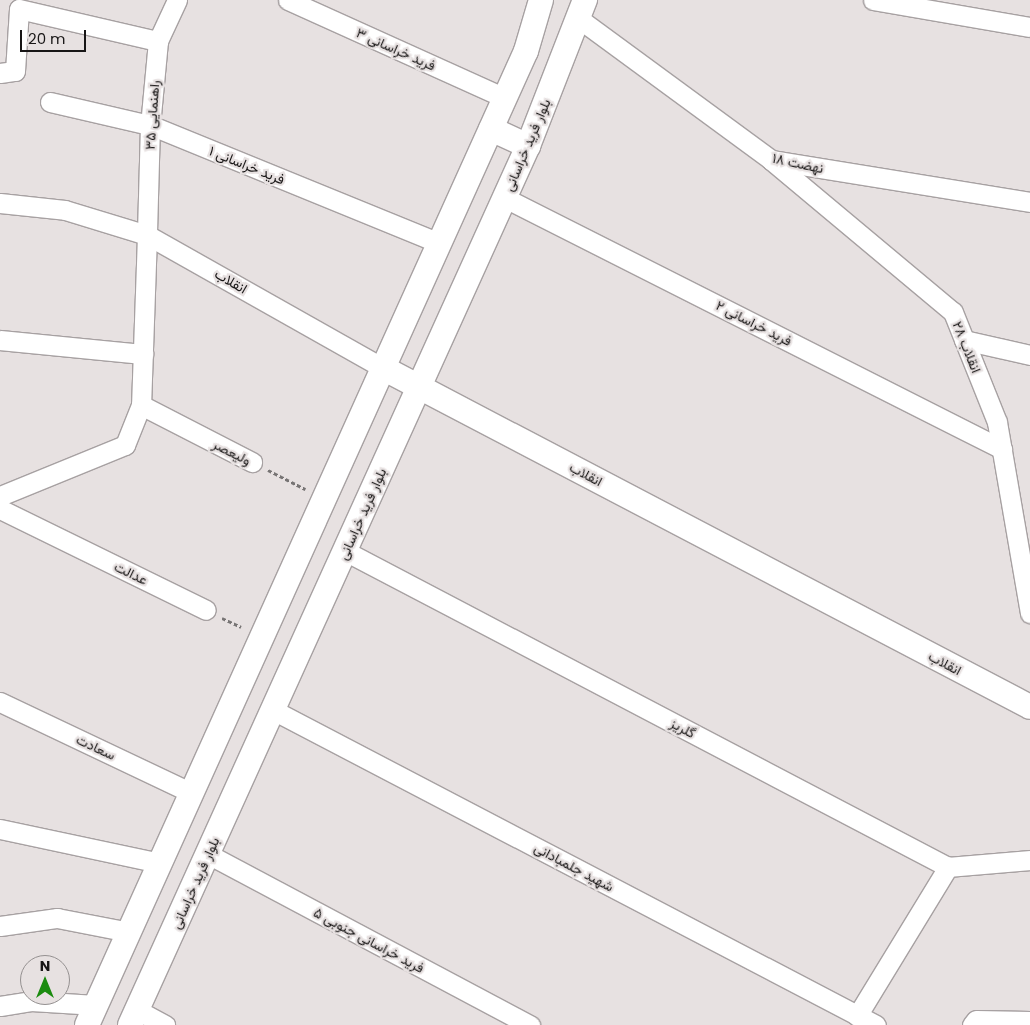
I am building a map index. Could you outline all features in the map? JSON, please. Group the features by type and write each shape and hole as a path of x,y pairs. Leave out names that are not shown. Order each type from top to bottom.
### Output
{"street":[{"name":"راهنمایی ۳۵","path":"143,354 150,125 158,41 177,0"},
{"name":"فرید خراسانی ۳","path":"288,0 505,98"},
{"path":"0,1006 31,1001 91,1015 526,51 541,0"},
{"path":"873,0 1030,27"},
{"path":"0,72 15,71 19,9 158,41"},
{"name":"بلوار فرید خراسانی","path":"134,1017 505,198 528,146 581,9"},
{"name":"نهضت ۱۸","path":"581,9 772,160 1030,202"},
{"name":"فرید خراسانی ۱","path":"50,102 150,125 439,243"},
{"path":"491,128 528,146"},
{"name":"انقلاب ۲۸","path":"772,160 953,312 997,422 1024,549 1030,613"},
{"name":"فرید خراسانی ۲","path":"505,198 1002,450"},
{"name":"انقلاب","path":"0,203 65,210 146,235 383,368 1030,707"},
{"path":"0,340 143,354 141,405 125,445 0,496"},
{"path":"964,340 1030,355"},
{"name":"ولیعصر","path":"141,405 252,462"},
{"name":"عدالت","path":"0,509 206,610"},
{"name":"گلریز","path":"345,551 948,867"},
{"name":"سعادت","path":"0,702 192,793"},
{"name":"شهید جلمبادانی","path":"273,710 876,1025"},
{"path":"0,830 160,863"},
{"name":"فرید خراسانی جنوبی ۵","path":"208,854 530,1025"},
{"path":"858,1016 948,867 1030,860"},
{"path":"0,926 57,918 129,932"},
{"path":"134,1017 165,1025"},
{"path":"972,1025 976,1020 1030,1021"}],"path":[{"name":"ولیعصر","path":"252,462 324,499"},
{"path":"206,610 262,637"}]}
